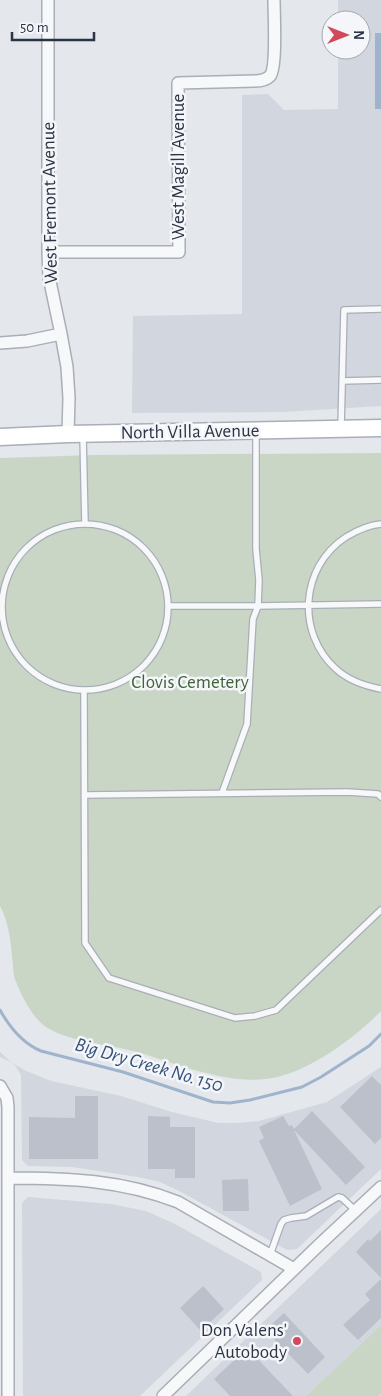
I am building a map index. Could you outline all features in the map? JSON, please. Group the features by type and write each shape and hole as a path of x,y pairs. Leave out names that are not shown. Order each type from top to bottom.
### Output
{"main road":[{"name":"North Villa Avenue","path":"0,437 381,428"}],"street":[{"name":"West Fremont Avenue","path":"48,0 49,277 61,334 68,398 76,434"},
{"name":"West Magill Avenue","path":"48,252 179,252 178,83 255,81 269,76 274,66 274,0"},
{"path":"0,343 27,341 61,334"},
{"path":"0,1086 7,1098 8,1107 8,1396"},
{"path":"8,1178 61,1178 139,1189 178,1202 294,1270"},
{"path":"164,1396 381,1187"}],"lane":[{"path":"341,429 344,310 381,309"},
{"path":"342,381 381,380"},
{"path":"222,794 247,724 253,619 258,606 259,580 256,549 256,431"},
{"path":"76,434 85,524"},
{"path":"85,524 102,526 123,533 142,546 156,564 165,584 168,606 165,631 154,654 137,672 116,685 92,691 66,689 43,680 24,664 10,643 3,619 3,594 10,572 22,553 38,538 58,528 85,524"},
{"path":"381,524 356,531 337,543 321,561 311,582 308,605 311,629 321,651 336,670 356,682 381,689"},
{"path":"168,606 381,604"},
{"path":"84,690 85,944 109,978 235,1018 255,1016 276,1010 381,910"},
{"path":"85,795 348,792 378,794 381,797"},
{"path":"270,1255 280,1224 284,1220 306,1216 338,1197 342,1198 356,1211"}],"shaded area":[{"path":"338,0 381,0 381,33 375,34 375,109 381,109 381,406 283,412 132,413 133,316 242,314 242,95 268,94 284,110 338,109 338,60 371,60 371,10 338,10"},
{"path":"0,1052 11,1062 0,1057"},
{"path":"11,1062 24,1070 51,1081 121,1096 172,1112 218,1123 259,1121 327,1102 381,1067 381,1169 297,1249 287,1250 160,1182 72,1167 28,1166 22,1160 21,1075"},
{"path":"28,1197 111,1204 146,1211 175,1224 261,1272 262,1280 140,1396 23,1396 22,1203"},
{"path":"381,1209 381,1325 306,1396 186,1396"}],"green space":[{"name":"Clovis Cemetery","path":"381,453 381,1011 343,1044 312,1063 297,1071 281,1076 257,1080 230,1078 186,1068 137,1052 69,1037 48,1028 32,1013 16,981 9,931 0,906 0,458 95,455"},
{"path":"381,1325 381,1394 379,1396 306,1396"}],"water":[{"path":"375,33 381,33 381,109 375,109"}],"building":[{"path":"372,1076 381,1085 381,1138 375,1144 340,1107"},
{"path":"75,1096 98,1096 98,1159 29,1159 29,1117 75,1118"},
{"path":"312,1111 365,1167 346,1185 294,1130 322,1189 290,1206 259,1141 264,1138 259,1127 283,1116 289,1126 292,1125 294,1129"},
{"path":"148,1116 170,1117 170,1127 195,1127 195,1178 175,1178 175,1169 148,1169"},
{"path":"248,1179 249,1211 223,1211 222,1180"},
{"path":"381,1230 381,1278 356,1252 368,1239 370,1241"},
{"path":"381,1279 381,1318 358,1340 343,1325 370,1300 365,1294"},
{"path":"203,1286 224,1309 201,1331 180,1308"},
{"path":"284,1313 325,1357 308,1374 265,1330"},
{"path":"247,1348 293,1396 230,1396 214,1379"}],"waterway":[{"name":"Big Dry Creek No. 150","path":"0,1010 17,1034 34,1048 123,1072 213,1102 230,1103 250,1100 302,1087 369,1046 381,1034"}],"place":[{"name":"Don Valens' Autobody","path":"297,1341"}]}
